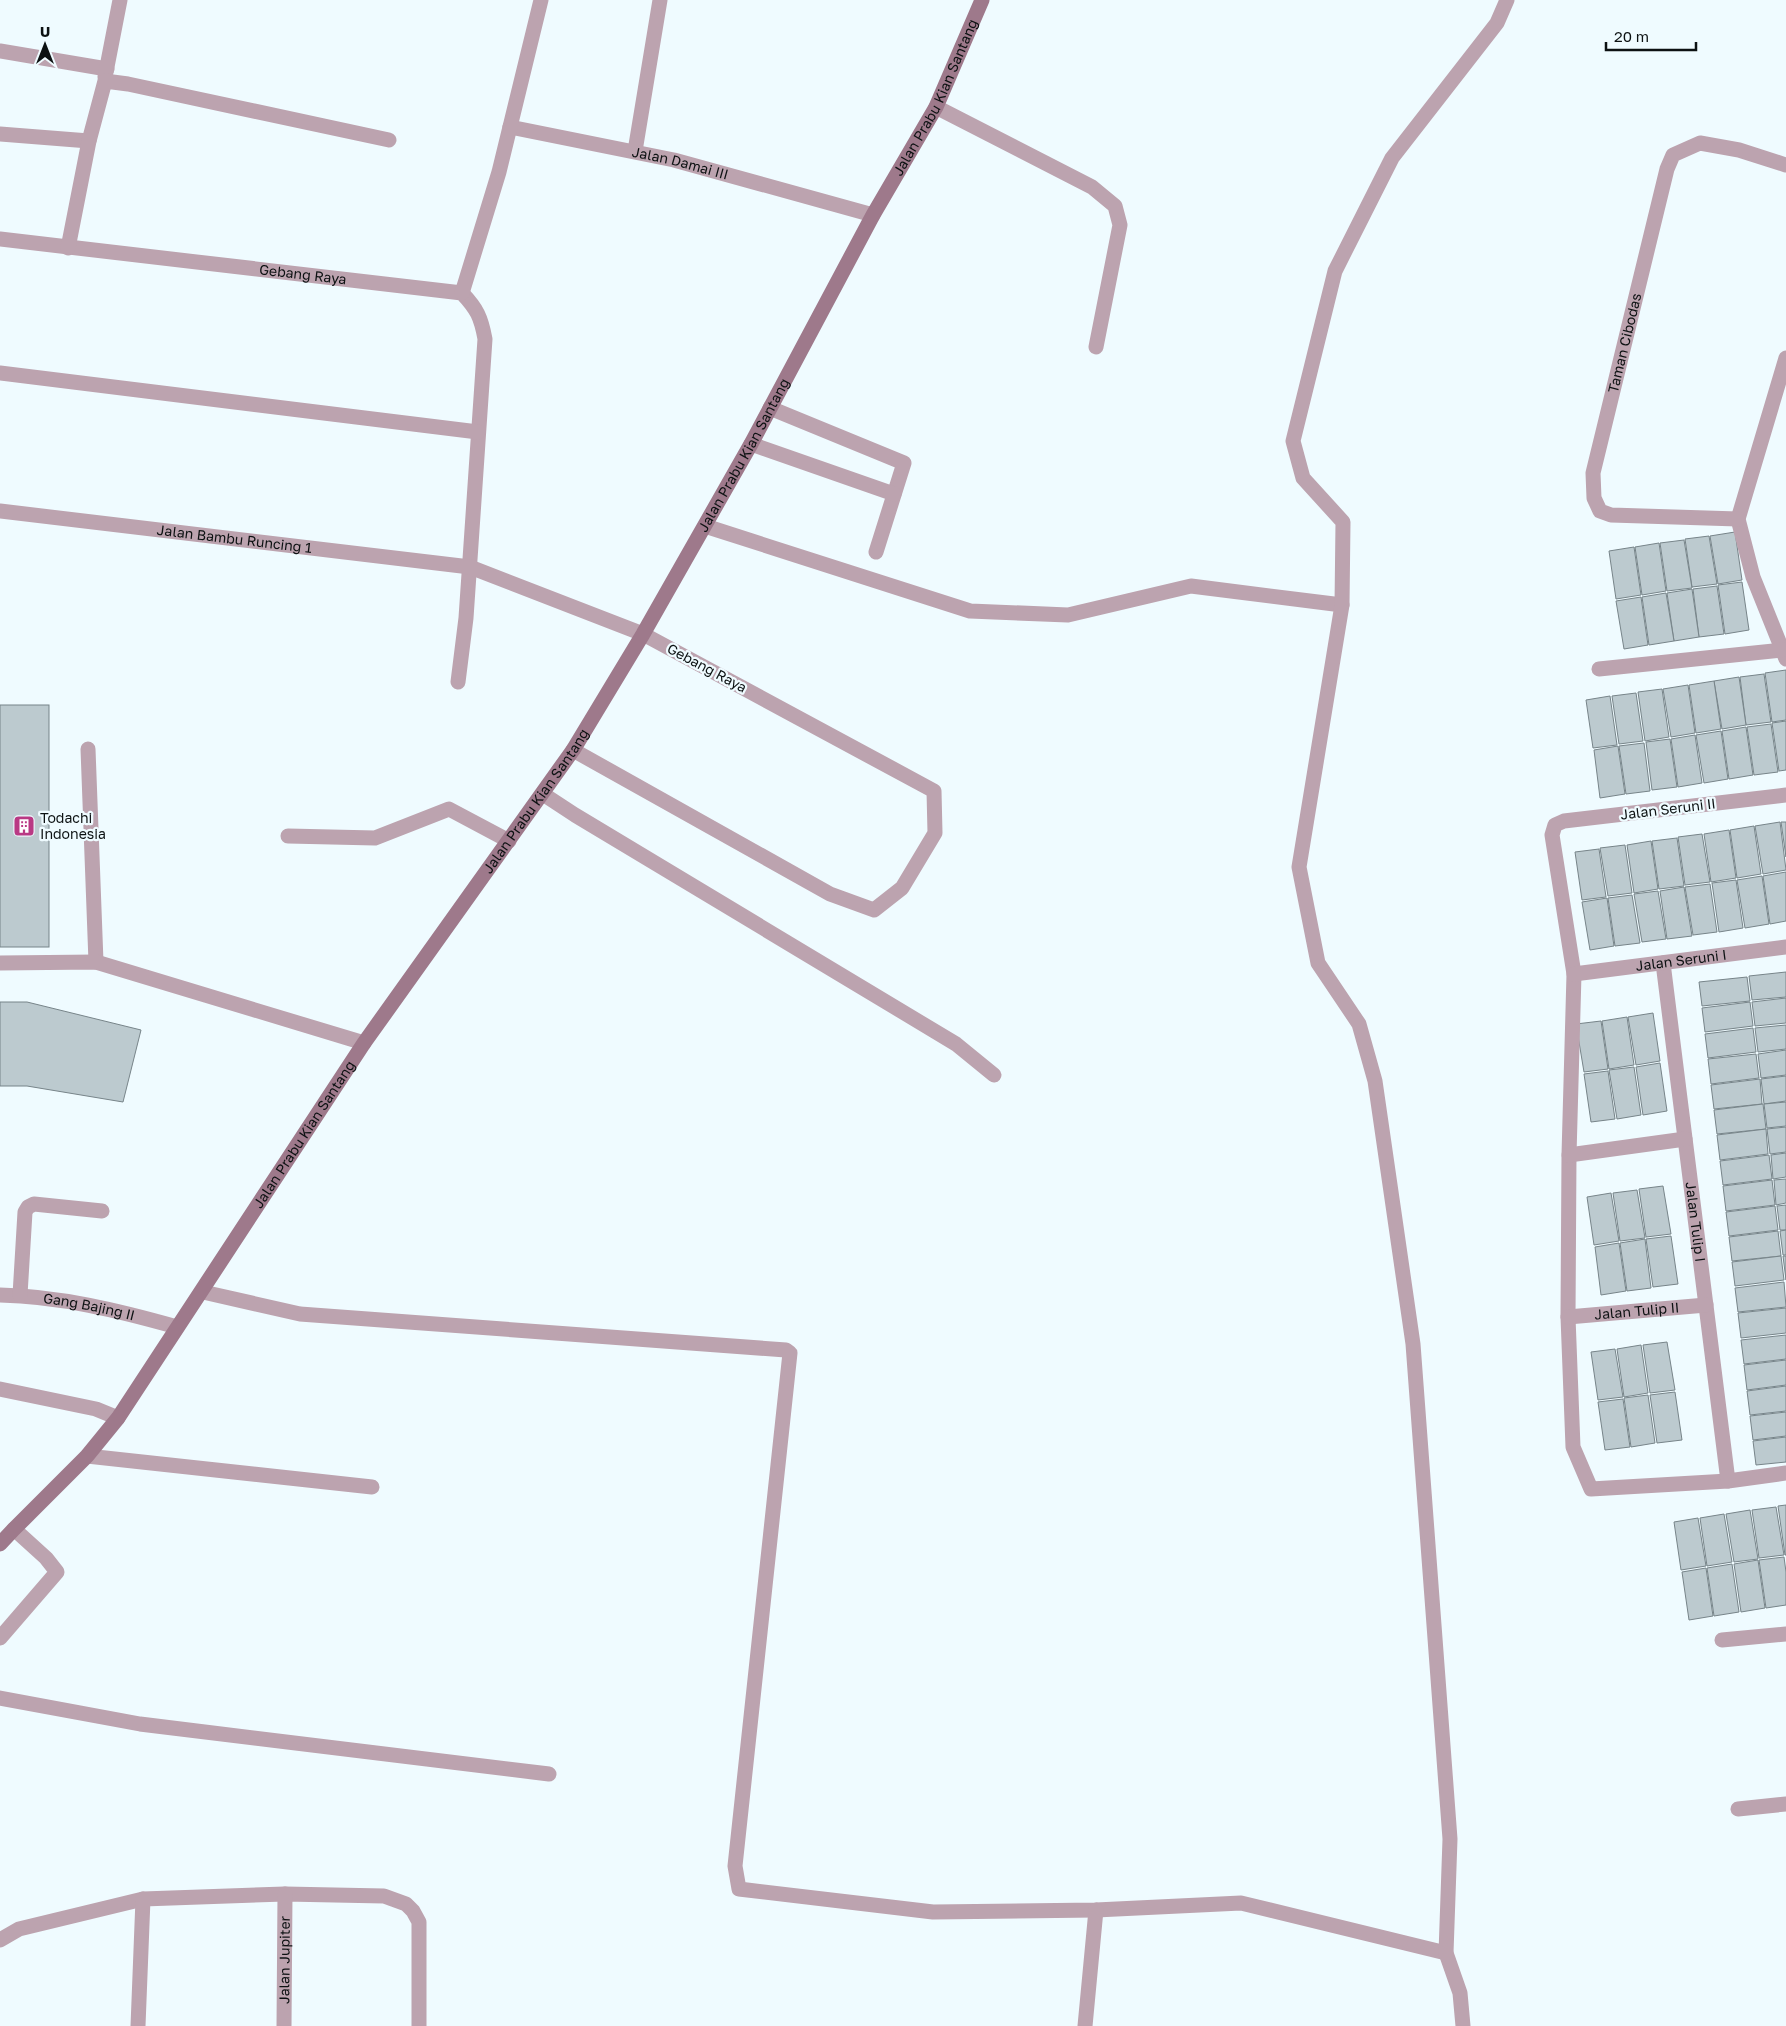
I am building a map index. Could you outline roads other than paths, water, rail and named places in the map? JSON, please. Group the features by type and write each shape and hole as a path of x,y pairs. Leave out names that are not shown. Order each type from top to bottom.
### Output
{"main road":[{"name":"Jalan Prabu Kian Santang","path":"0,1544 87,1456 118,1418 177,1327 203,1292 364,1043 573,750 643,634 751,444 873,215 936,107 982,0"}],"street":[{"path":"68,248 89,141 106,75 120,0"},
{"path":"458,682 470,567 485,339 482,321 474,306 462,293 499,172 541,0"},
{"name":"Jalan Damai III","path":"660,0 635,151 873,215"},
{"path":"1463,2026 1460,1993 1446,1953 1450,1839 1413,1344 1375,1081 1359,1024 1318,963 1299,867 1342,605 1343,522 1303,478 1293,441 1335,271 1392,158 1497,22 1507,0"},
{"path":"0,51 106,75 128,84 389,140"},
{"path":"936,107 1092,187 1115,206 1120,225 1096,348"},
{"path":"510,127 635,151"},
{"path":"0,134 89,141"},
{"name":"Taman Cibodas","path":"1738,519 1611,515 1600,511 1594,498 1592,473 1667,169 1673,155 1700,143 1738,150 1786,165"},
{"name":"Gebang Raya","path":"0,239 462,293"},
{"path":"1600,669 1784,654 1753,577 1738,519 1786,358"},
{"path":"0,373 478,432"},
{"path":"770,408 904,463 876,552"},
{"path":"751,444 894,494"},
{"name":"Jalan Bambu Runcing 1","path":"0,511 470,567"},
{"path":"704,526 970,611 1068,614 1191,586 1342,605"},
{"name":"Gebang Raya","path":"470,567 643,634 934,791 935,833 902,888 874,910 830,894 573,750"},
{"path":"88,749 96,962"},
{"path":"543,794 956,1044 994,1076"},
{"name":"Jalan Seruni II","path":"1574,974 1553,829 1555,825 1564,821 1786,796"},
{"path":"288,836 375,838 449,809 509,841"},
{"name":"Jalan Seruni I","path":"1574,974 1786,947"},
{"path":"0,963 96,962 364,1043"},
{"name":"Jalan Tulip I","path":"1663,963 1728,1480"},
{"path":"1574,974 1569,1155 1568,1317 1573,1447 1591,1490 1728,1480 1786,1473"},
{"path":"1569,1155 1685,1139"},
{"path":"20,1295 25,1212 28,1206 34,1204 102,1210"},
{"path":"203,1292 300,1314 786,1350 790,1353 735,1866 739,1889 933,1912 1096,1910 1241,1903 1446,1953"},
{"name":"Gang Bajing II","path":"0,1295 20,1295 137,1316 177,1327"},
{"name":"Jalan Tulip II","path":"1568,1317 1706,1305"},
{"path":"0,1389 96,1409 118,1418"},
{"path":"87,1456 372,1487"},
{"path":"0,1638 57,1572 46,1558 14,1528"},
{"path":"1722,1640 1786,1634"},
{"path":"0,1698 140,1724 549,1774"},
{"path":"1738,1810 1786,1804"},
{"path":"0,1940 20,1929 143,1900 285,1894 384,1896 406,1904 413,1911 419,1922 419,2026"},
{"name":"Jalan Jupiter","path":"284,2026 285,1894"},
{"path":"138,2026 143,1900"},
{"path":"1085,2026 1096,1910"}],"place":[{"name":"Todachi Indonesia","path":"24,826"}]}
